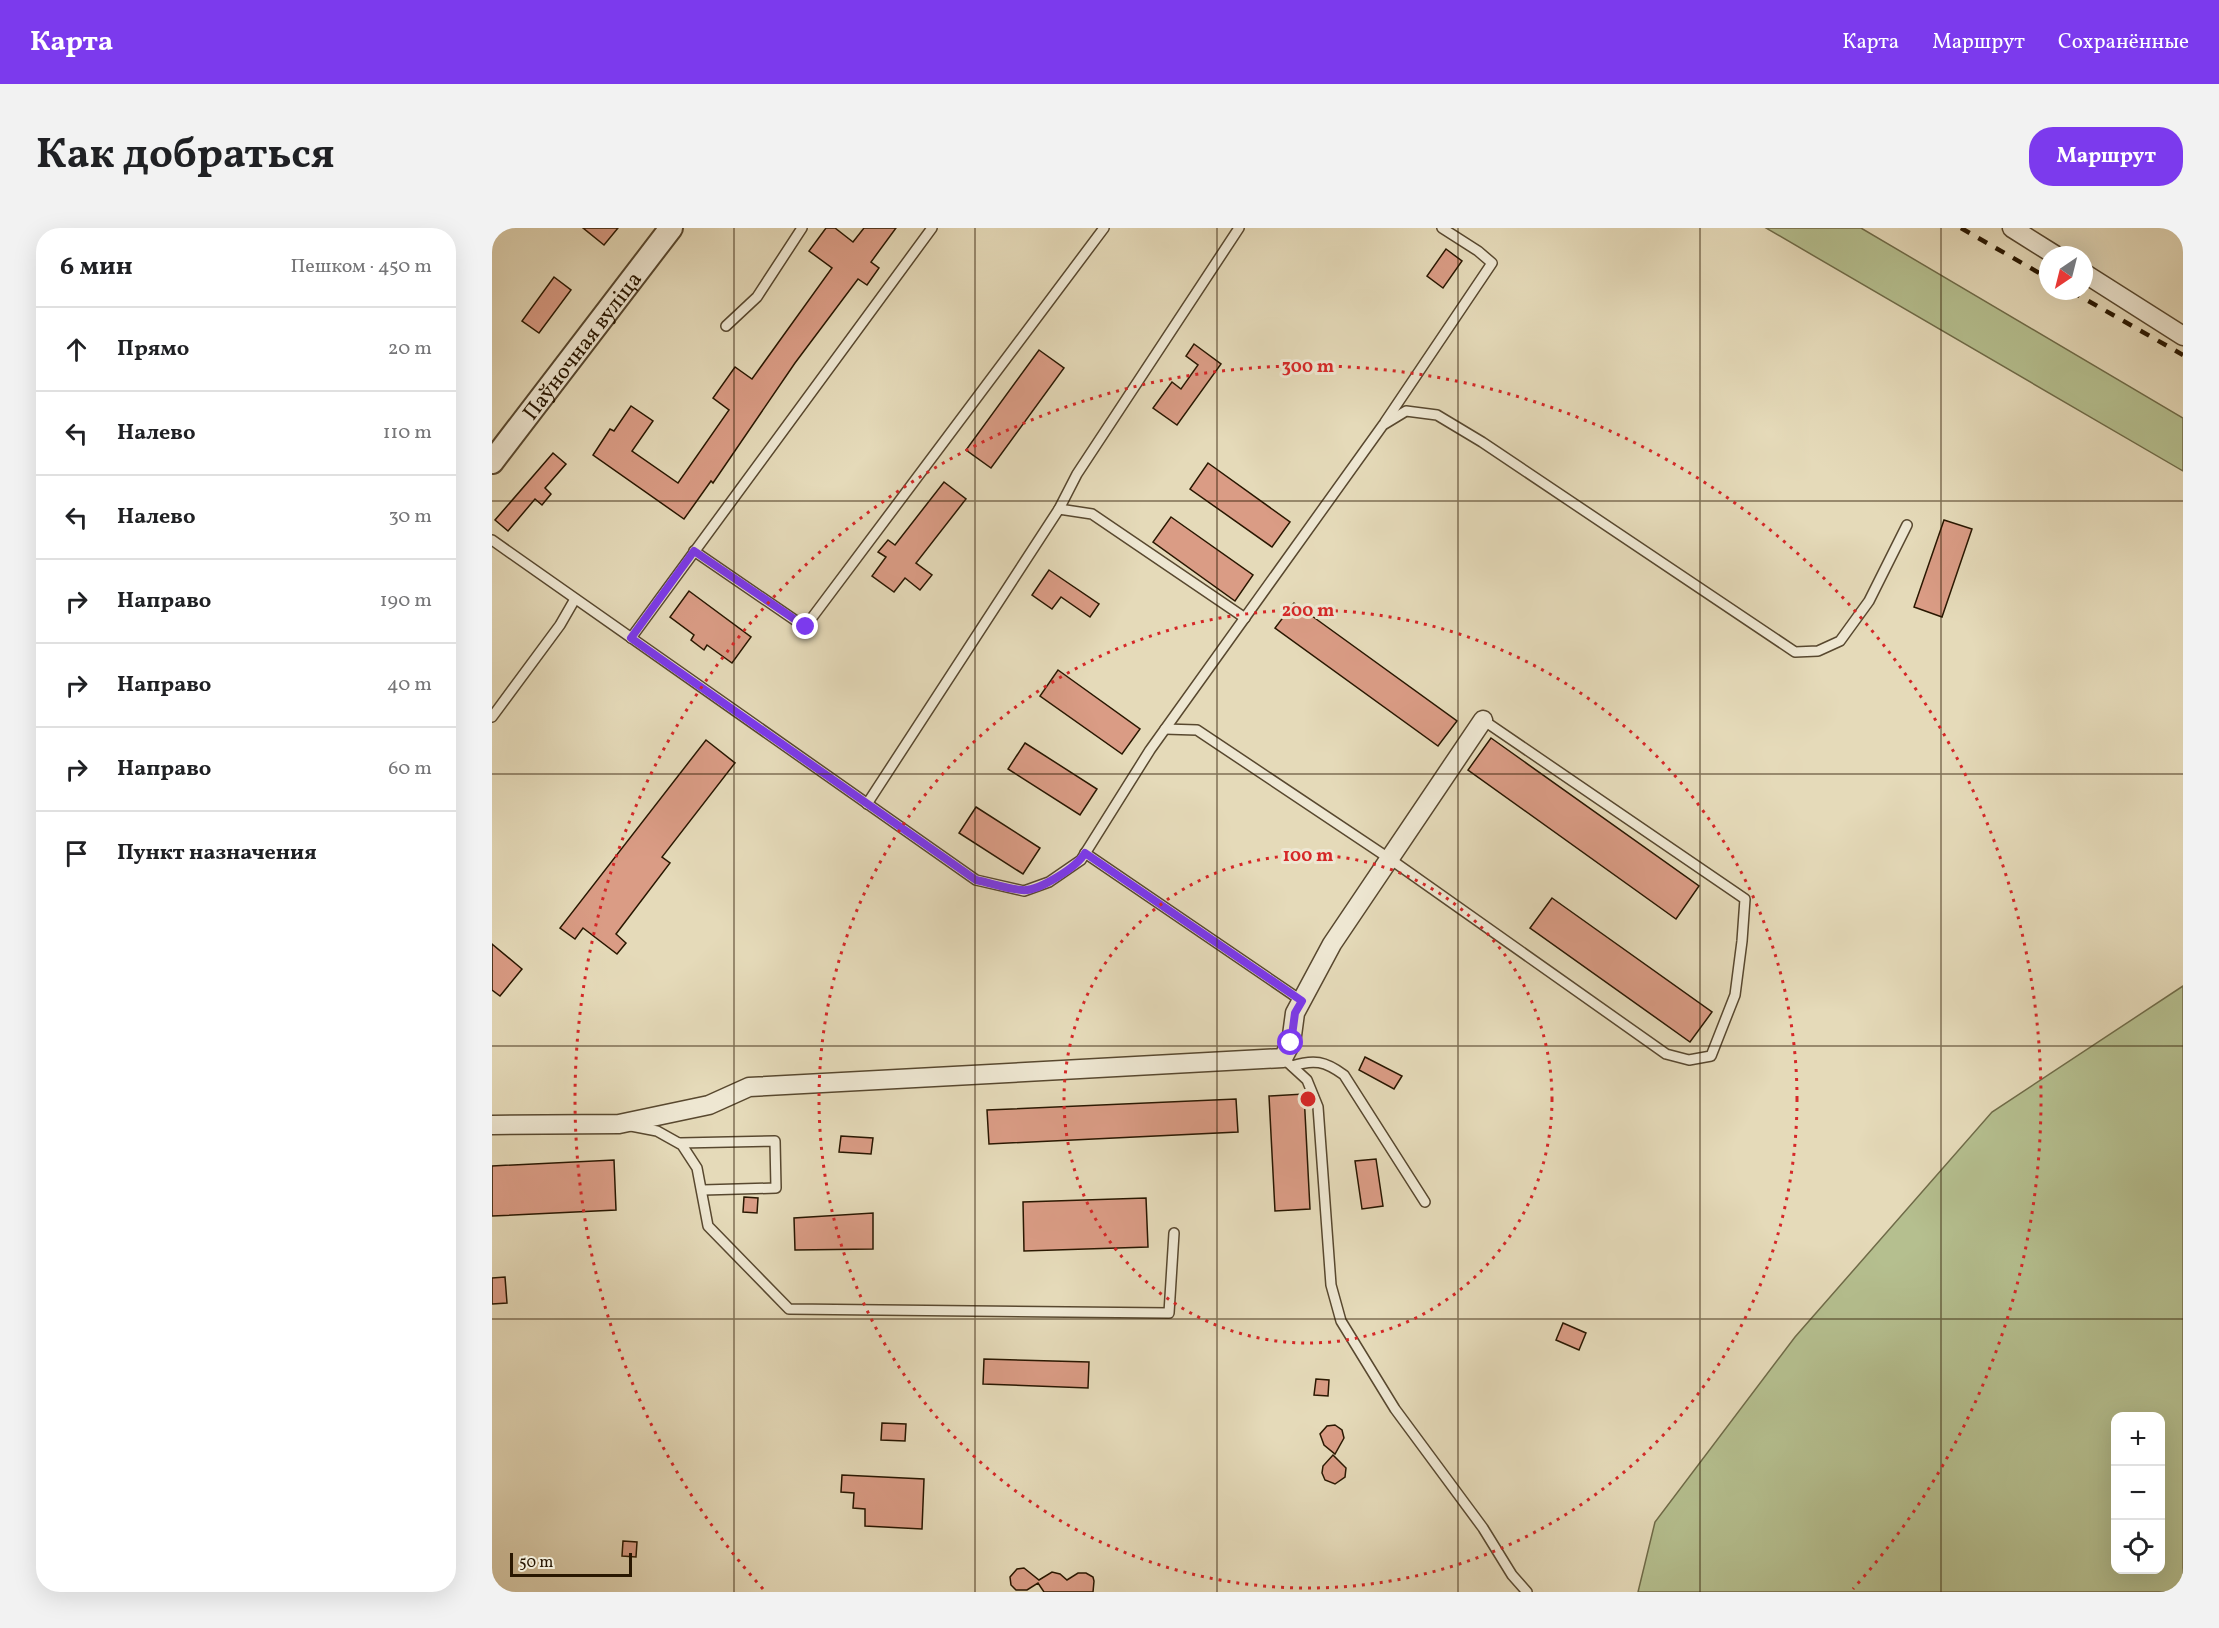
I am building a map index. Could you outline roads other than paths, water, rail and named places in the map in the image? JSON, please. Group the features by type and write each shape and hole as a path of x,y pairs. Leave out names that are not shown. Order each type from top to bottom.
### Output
{"street":[{"name":"Паўночная вуліца","path":"492,462 671,228"},
{"path":"2012,228 2041,246"},
{"path":"2093,279 2183,336"},
{"path":"492,1125 619,1124 709,1105 748,1087 1287,1062 1295,1013 1332,944 1483,720"}],"lane":[{"path":"726,326 757,297 802,228"},
{"path":"631,638 932,228"},
{"path":"694,551 806,627 1104,228"},
{"path":"867,804 1059,509 1077,474 1239,228"},
{"path":"492,540 976,880 1024,891 1049,882 1081,860 1165,729 1383,425 1492,263 1478,251 1442,228"},
{"path":"1383,425 1406,411 1437,415 1482,442 1795,652 1818,651 1840,641 1869,601 1907,525"},
{"path":"1059,509 1092,514 1245,618"},
{"path":"492,717 560,625 576,599"},
{"path":"1165,729 1197,730 1390,859 1666,1054 1689,1060 1711,1056 1735,995 1745,899 1483,720"},
{"path":"1085,853 1302,1001"},
{"path":"1287,1062 1329,1064 1344,1075 1425,1202"},
{"path":"1287,1062 1308,1080 1318,1107 1331,1285 1341,1321 1395,1409 1483,1528 1512,1575 1527,1592"},
{"path":"619,1124 657,1131 680,1143 697,1168 708,1226 789,1309 1169,1313 1174,1233"},
{"path":"680,1143 775,1141 776,1188 703,1190"}],"railway":[{"path":"1961,228 2039,273"},
{"path":"2087,300 2183,355"}]}
